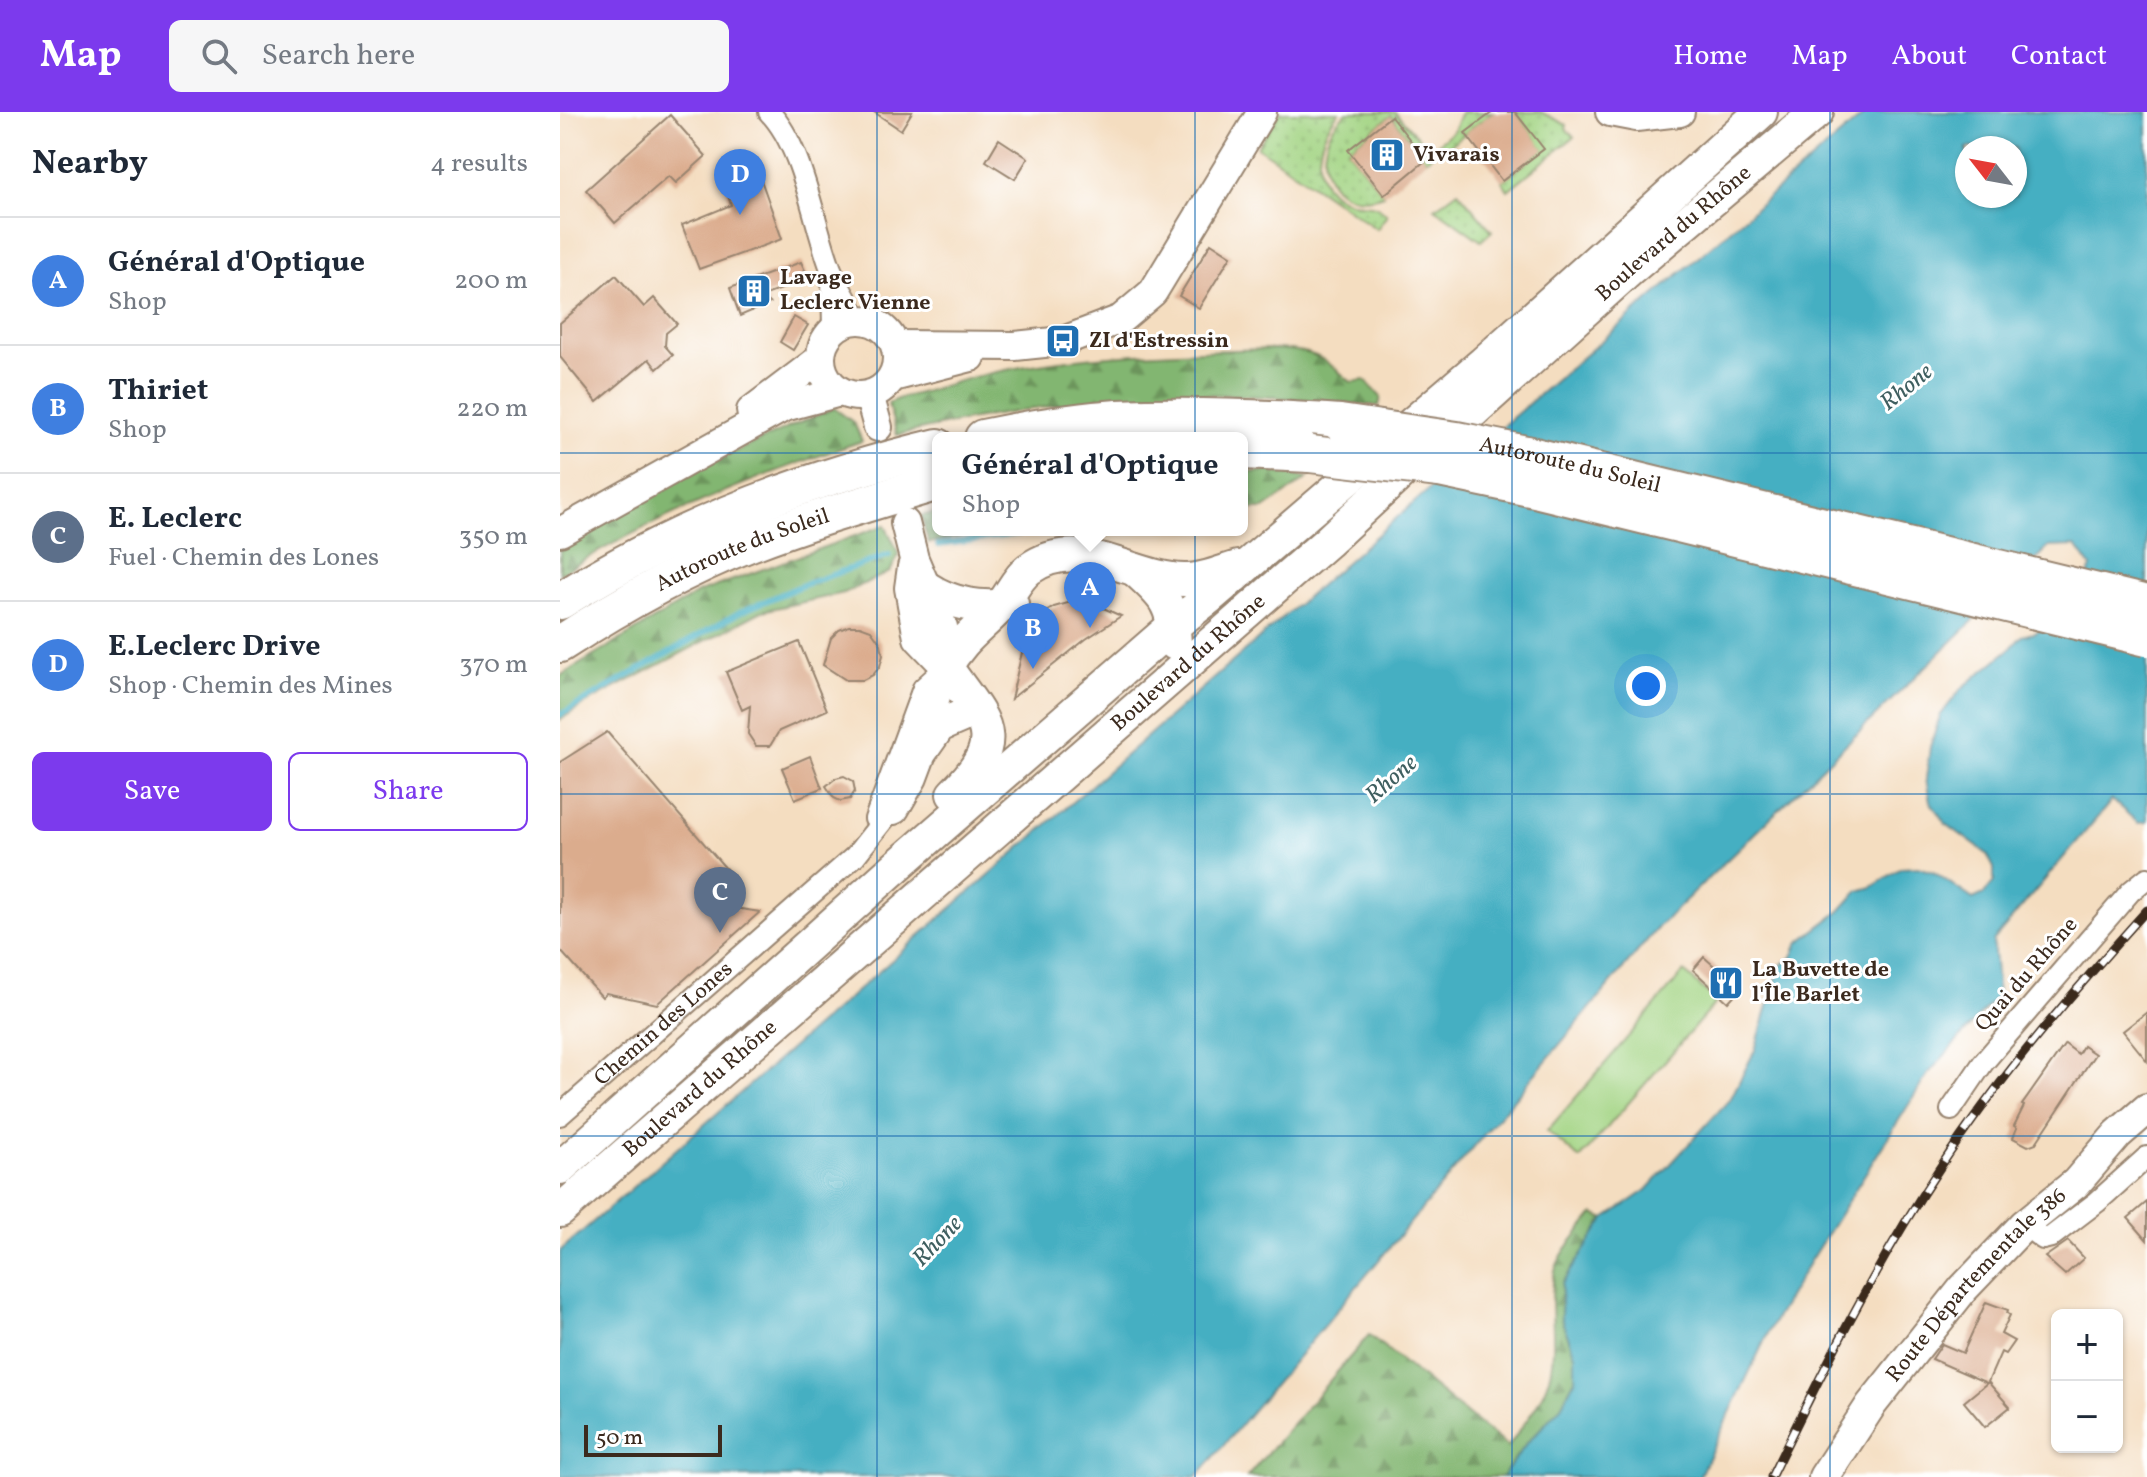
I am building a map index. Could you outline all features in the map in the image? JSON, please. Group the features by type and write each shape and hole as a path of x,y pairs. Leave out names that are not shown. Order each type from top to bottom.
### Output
{"highway":[{"name":"Boulevard du Rhône","path":"560,1168 889,873 1174,625 1483,363 1761,112"},
{"name":"Boulevard du Rhône","path":"560,1211 1327,542 1440,437 1475,410 1631,269 1817,112"},
{"name":"Autoroute du Soleil","path":"1015,432 1117,418 1222,417 1340,423 1457,440 1553,459 2147,604"},
{"path":"927,588 961,604 1001,606 1012,604 1051,581 1065,577 1095,577 1113,582 1130,593 1158,618 1197,629 1213,624 1313,533 1440,437"},
{"name":"Autoroute du Soleil","path":"560,601 649,550 717,518 820,480 932,449"},
{"name":"Autoroute du Soleil","path":"1248,451 1310,454 1439,469 1525,487 2147,638"},
{"name":"Autoroute du Soleil","path":"560,644 665,582 749,543 932,484"},
{"path":"889,873 904,842 979,767 987,749 986,729 946,667 958,646 1001,606 1025,572 1049,560 1082,556 1100,557 1135,570 1187,581 1246,565"},
{"path":"746,1049 891,897 1049,756 1157,666 1175,645 1172,613 1166,601 1135,570"},
{"path":"893,808 911,777 920,753 939,726 976,710"}],"main road":[{"path":"896,345 1015,346 1063,341 1121,319 1153,292 1262,112"},
{"path":"1610,112 1636,117 1680,112"},
{"path":"560,532 784,407 840,392 856,396 881,390 893,377 898,360 896,345 883,327 869,320 846,324 824,343 821,358 824,374 840,392"},
{"path":"893,377 1015,346"},
{"path":"690,458 821,358"},
{"path":"869,395 878,427"},
{"name":"Chemin des Lones","path":"905,523 914,559 943,627 946,667"},
{"name":"Chemin des Lones","path":"914,559 909,588 918,638 946,667"},
{"name":"Route Départementale 386","path":"1824,1477 1871,1405 1926,1334 2024,1225 2076,1183 2118,1134 2147,1109"}],"street":[{"path":"769,112 784,131 796,161 832,270 846,324"},
{"path":"873,835 876,811 923,688 946,667"},
{"name":"Chemin des Lones","path":"560,1115 855,856 893,808 918,735 939,701 946,667"},
{"name":"Quai du Rhône","path":"1951,1110 1975,1073 2021,1017 2131,891 2147,878"},
{"path":"2024,1225 2043,1239 2051,1237 2097,1202 2147,1157"}],"green space":[{"path":"1281,112 1339,112 1324,135 1320,148 1321,172 1334,193 1353,203 1377,207 1387,215 1377,229 1257,147"},
{"path":"1347,112 1395,112 1433,154 1426,160 1391,116 1348,150 1384,195 1364,199 1347,195 1335,187 1327,174 1324,159 1326,143 1334,126"},
{"path":"1461,112 1493,112 1441,152 1435,146 1453,131"},
{"path":"1515,112 1541,112 1567,125 1566,129 1574,137 1508,190 1502,181 1543,149"},
{"path":"1458,191 1492,231 1481,241 1435,208"},
{"path":"1272,349 1307,353 1323,360 1351,382 1365,380 1381,397 1379,406 1256,396 1164,395 1044,407 897,435 888,404 969,378 1054,362 1141,354"},
{"path":"834,408 854,423 862,441 707,499 632,534 560,574 560,545 694,471"},
{"path":"1266,471 1308,478 1264,509 1248,509 1248,472"},
{"path":"932,513 932,536 961,536 929,543 921,516"},
{"path":"885,525 899,554 890,572 844,593 762,611 586,703 560,720 560,676 700,592"},
{"path":"1684,972 1717,1001 1580,1159 1547,1131"},
{"path":"1594,1214 1605,1219 1562,1284 1561,1318 1575,1355 1575,1380 1560,1408 1527,1443 1502,1477 1247,1477 1369,1335 1508,1447 1537,1405 1549,1377 1553,1351 1555,1271 1567,1248"}],"water":[{"name":"Rhone","path":"1867,112 2147,112 2147,822 2138,823 2112,800 1993,941 1998,995 1928,1074 1810,1261 1771,1327 1699,1477 1502,1477 1527,1443 1560,1408 1575,1380 1575,1355 1561,1318 1562,1284 1605,1219 1647,1190 1731,1098 1755,1050 1780,966 1792,957 1798,943 1840,911 1858,891 1872,887 1901,868 1918,867 1935,873 1973,899 1984,894 1994,882 1994,868 1987,854 1945,823 1930,801 1926,779 1930,747 1940,716 1961,689 2022,636 2037,632 2084,587 2091,567 2076,546 2049,547 1659,926 1197,1477 560,1477 560,1251 1425,493"}],"building":[{"path":"874,112 912,112 901,130"},
{"path":"1493,112 1515,112 1544,149 1502,181 1465,133"},
{"path":"670,115 706,156 676,183 669,176 615,223 586,190"},
{"name":"Vivarais","path":"1391,116 1426,160 1384,195 1348,150"},
{"path":"999,139 1028,158 1015,179 986,161"},
{"path":"760,177 782,239 699,269 682,225 731,205 726,189"},
{"path":"1211,243 1231,256 1199,308 1179,296"},
{"name":"Lavage Leclerc Vienne","path":"801,262 809,279 760,297 770,303 740,316 730,288"},
{"path":"616,275 644,307 654,298 677,324 666,333 665,346 673,355 657,369 649,359 597,402 560,357 560,323"},
{"path":"794,317 808,325 793,350 780,342"},
{"path":"1090,602 1121,616 1086,639 1011,699 1029,623 1054,607"},
{"path":"849,626 871,630 881,644 883,655 880,666 873,675 863,680 846,680 823,665 831,638"},
{"path":"799,642 827,710 779,731 770,746 756,746 748,734 750,706 742,710 726,672"},
{"path":"607,732 735,879 708,904 760,912 657,1004 606,993 602,997 560,950 560,762"},
{"path":"810,756 822,788 795,799 782,768"},
{"path":"844,776 853,781 855,791 850,799 840,801 826,786"},
{"path":"1704,957 1740,989 1728,1002 1693,970"},
{"path":"2147,1012 2147,1061 2123,1031"},
{"path":"2065,1044 2078,1054 2083,1046 2095,1054 2036,1143 2028,1146 2013,1138 2017,1128 2014,1126 2022,1105"},
{"path":"2147,1202 2147,1240 2128,1218"},
{"path":"2068,1241 2084,1258 2065,1275 2045,1257"},
{"path":"1986,1302 2008,1310 2010,1315 2001,1334 2014,1341 2005,1354 2001,1352 1988,1382 2010,1407 1985,1427 1964,1402 1987,1383 1932,1359 1942,1344 1963,1353"}],"waterway":[{"path":"938,545 1002,536"},
{"path":"560,715 740,612 803,585 889,555"}],"railway":[{"path":"1771,1477 1829,1359 1939,1169 2038,1035 2147,910"}],"place":[{"name":"Vivarais","path":"1387,155"},
{"name":"E.Leclerc Drive","path":"740,215"},
{"name":"Lavage Leclerc Vienne","path":"754,291"},
{"name":"ZI d'Estressin","path":"1063,341"},
{"name":"Général d'Optique","path":"1090,628"},
{"name":"Thiriet","path":"1033,669"},
{"name":"E. Leclerc","path":"720,933"},
{"name":"La Buvette de l'Île Barlet","path":"1726,983"}]}
